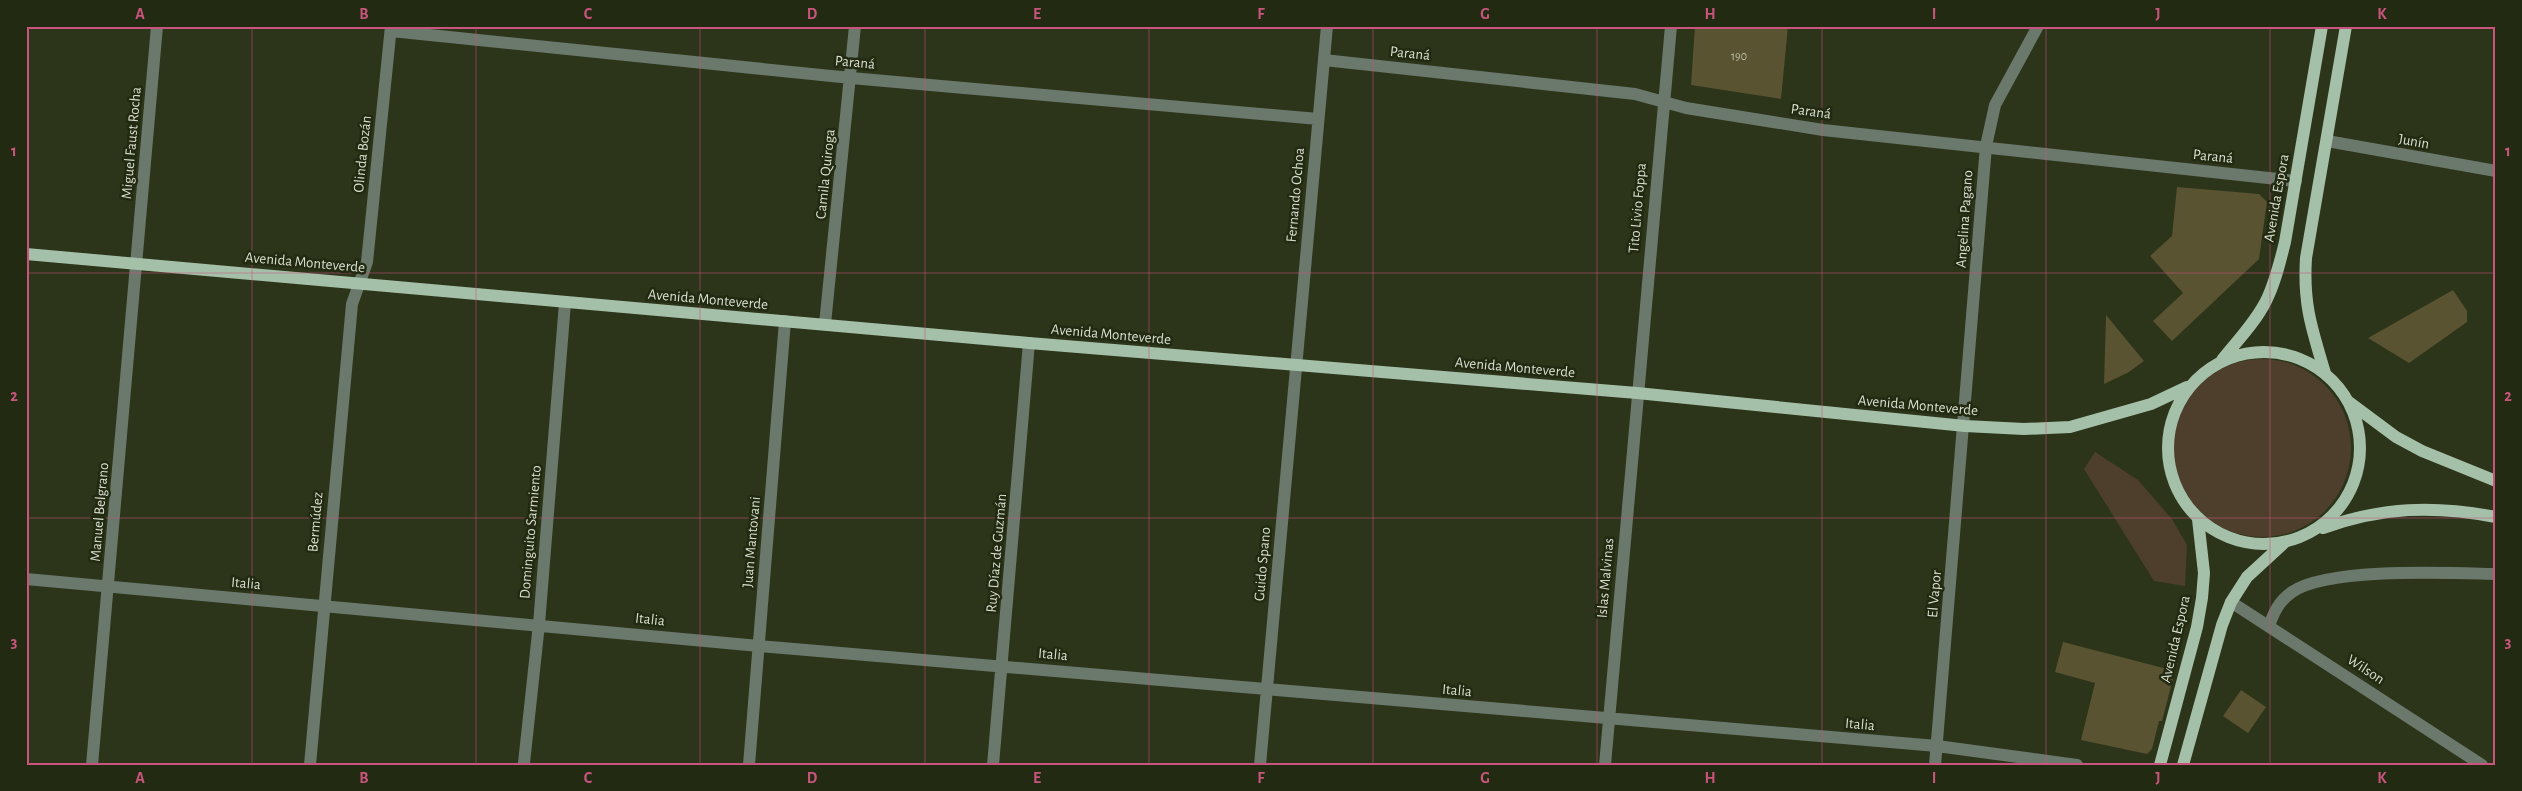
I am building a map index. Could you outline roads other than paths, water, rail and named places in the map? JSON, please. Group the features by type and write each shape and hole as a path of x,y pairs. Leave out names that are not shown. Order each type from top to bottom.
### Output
{"main road":[{"name":"Avenida Espora","path":"2222,360 2253,322 2266,301 2278,270 2286,242 2322,26"},
{"path":"2325,373 2307,311 2305,285 2306,258 2346,26"},
{"name":"Avenida Monteverde","path":"26,254 565,303 1297,366 1637,393 1964,426 2024,429 2070,426 2151,404 2187,387"},
{"path":"2496,481 2422,451 2396,437 2349,401 2325,373 2302,358 2275,351 2248,352 2222,360 2203,372 2187,387 2173,412 2167,441 2169,469 2180,496 2198,519 2224,536 2254,544 2285,542 2358,516 2407,510 2437,509 2496,517"},
{"path":"2316,530 2338,511 2353,486 2361,458 2359,428 2349,401"},
{"name":"Avenida Espora","path":"2160,765 2197,627 2202,598 2204,573 2198,519"},
{"path":"2184,765 2222,625 2231,602 2247,577 2285,542"}],"street":[{"name":"Miguel Faust Rocha","path":"138,263 157,26"},
{"name":"Camila Quiroga","path":"825,324 855,26"},
{"name":"Fernando Ochoa","path":"1297,366 1327,26"},
{"name":"Tito Livio Foppa","path":"1637,393 1671,26"},
{"name":"Angelina Pagano","path":"1964,426 1986,146 1994,105 2038,26"},
{"name":"Paraná","path":"391,29 851,78 1318,119"},
{"name":"Olinda Bozán","path":"360,284 366,262 391,29"},
{"name":"Paraná","path":"1324,60 1635,94 1686,108 1823,130 1986,146 2296,181"},
{"name":"Junín","path":"2327,140 2496,171"},
{"name":"Manuel Belgrano","path":"92,765 138,263"},
{"name":"Bermúdez","path":"310,765 352,304 360,284"},
{"name":"Dominguito Sarmiento","path":"524,763 538,624 565,303"},
{"name":"Juan Mantovani","path":"749,765 785,321"},
{"name":"Ruy Díaz de Guzmán","path":"993,765 1029,343"},
{"name":"Guido Spano","path":"1260,765 1297,366"},
{"name":"Islas Malvinas","path":"1605,765 1637,393"},
{"name":"El Vapor","path":"1935,765 1964,426"},
{"path":"2269,626 2280,602 2293,591 2314,582 2406,573 2496,574"},
{"name":"Italia","path":"26,579 538,624 759,646 1267,688 1609,720 1937,746 2077,765"},
{"name":"Wilson","path":"2231,602 2482,765"}]}
